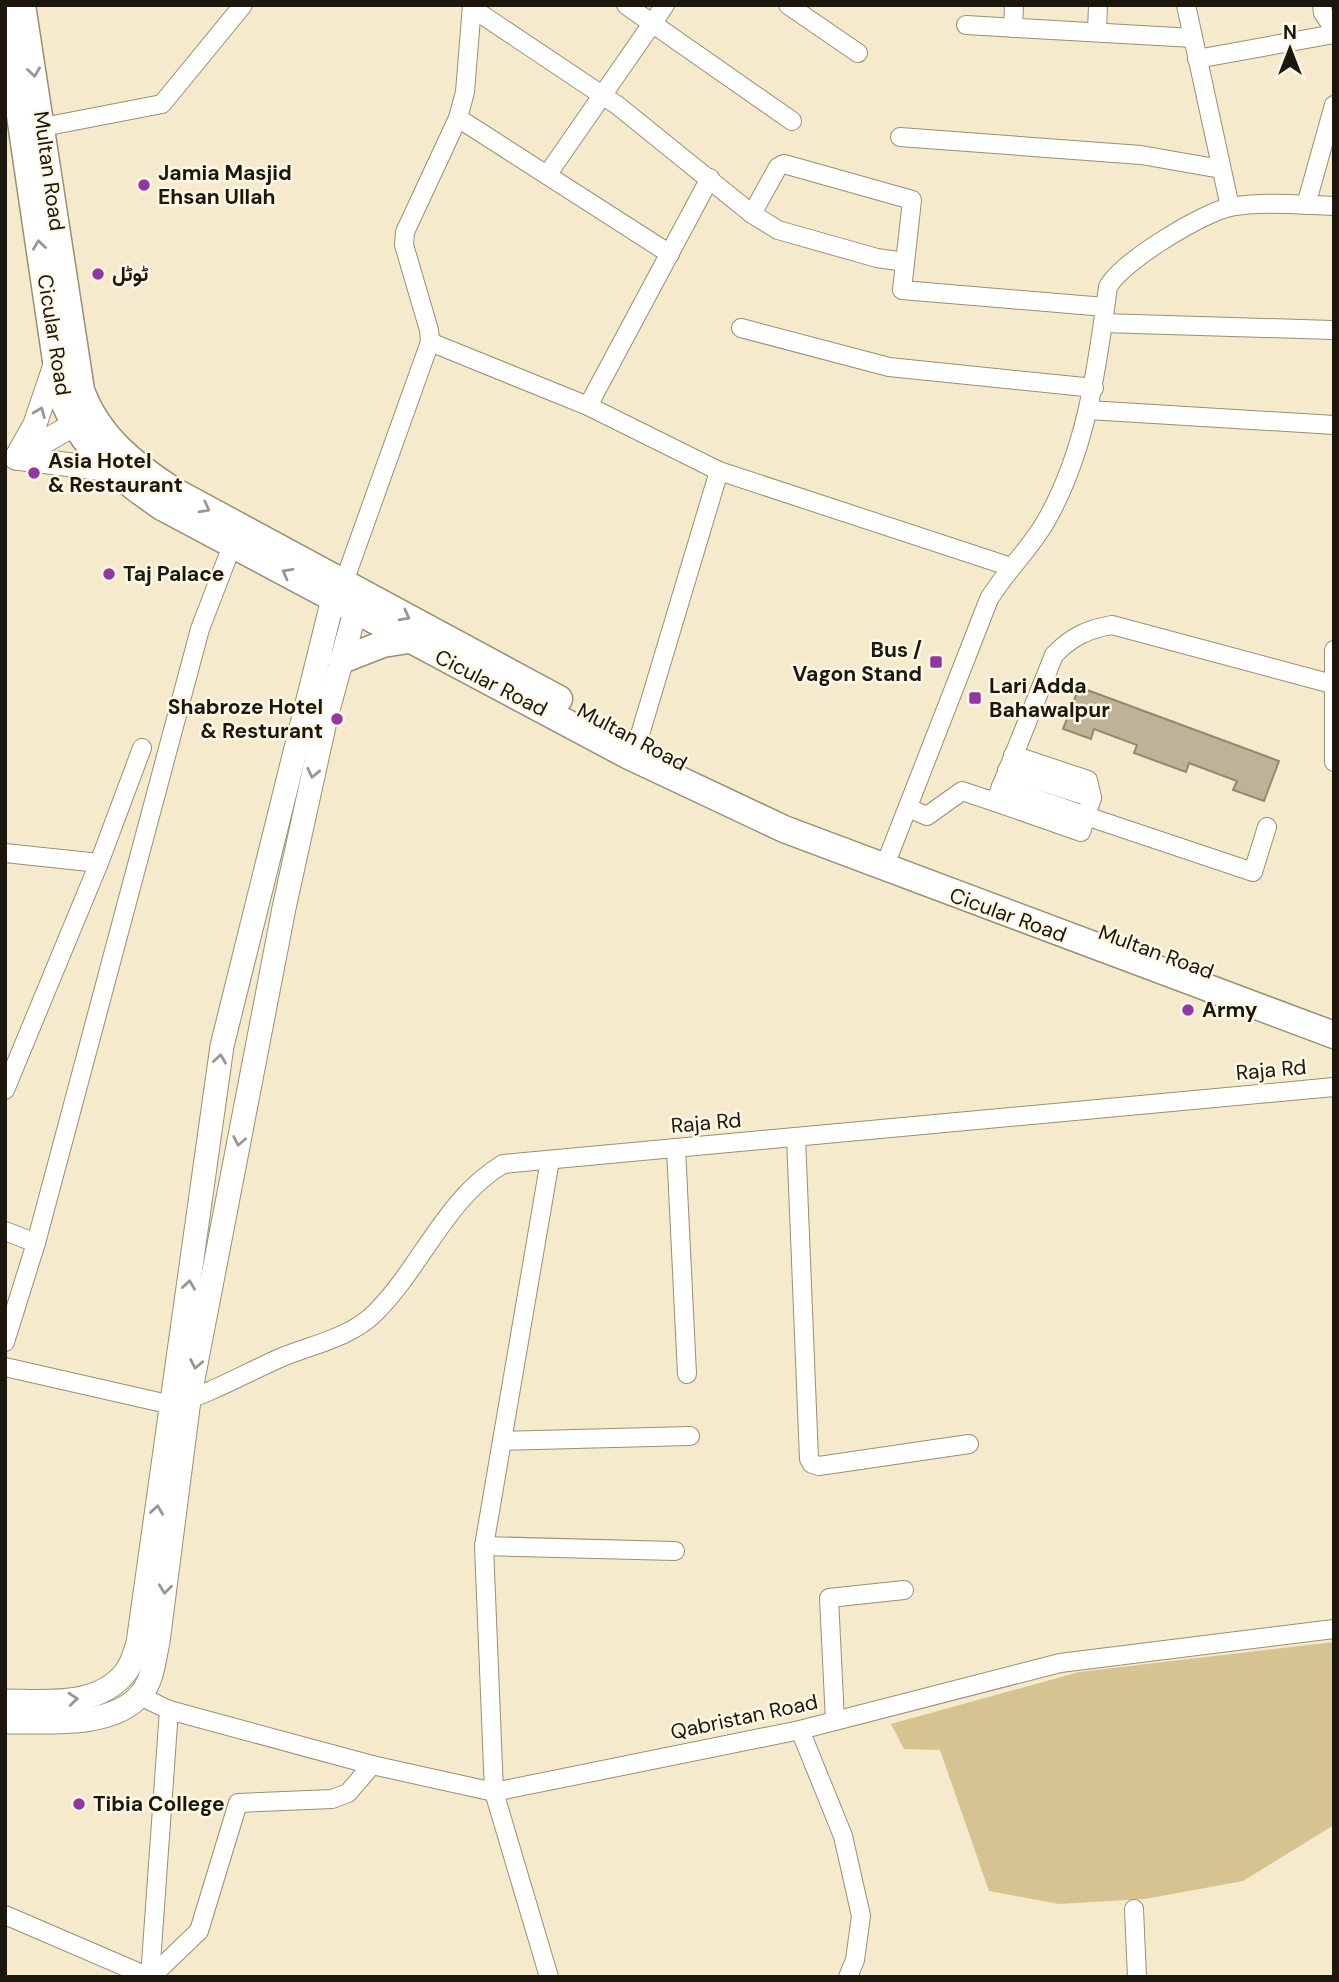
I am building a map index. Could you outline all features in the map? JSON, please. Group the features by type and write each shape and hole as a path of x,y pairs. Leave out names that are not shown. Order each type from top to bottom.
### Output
{"highway":[{"name":"Multan Road","path":"22,5 43,127 81,390 82,420 137,467 344,598 634,749 889,855 1332,1025"},
{"name":"Cicular Road","path":"5,13 61,395 82,420 112,470 162,507 344,598 408,640 634,749 784,829 869,863 1332,1025"},
{"path":"342,660 383,644 408,640"}],"main road":[{"path":"10,461 35,424 56,363"},
{"path":"10,461 82,420"},
{"path":"10,461 112,470"},
{"path":"5,1701 92,1697 110,1688 127,1671 138,1643 181,1403 284,908 326,716 342,660 344,598"},
{"path":"5,1722 93,1717 114,1713 140,1696 149,1681 158,1642 181,1403 222,1046 344,598"}],"street":[{"path":"43,127 162,104 243,5"},
{"path":"626,5 792,121"},
{"path":"547,175 665,5"},
{"path":"788,5 858,53"},
{"path":"1013,28 1014,5"},
{"path":"1097,33 1098,5"},
{"path":"1186,5 1230,207"},
{"path":"1197,59 1334,31 1322,5"},
{"path":"344,598 430,342 429,330 404,245 405,232 458,118 465,92 472,6 602,95 752,214 778,230 877,258 905,262"},
{"path":"966,25 1193,38"},
{"path":"1306,205 1334,104"},
{"path":"458,118 670,254"},
{"path":"900,137 1141,155 1221,169"},
{"path":"752,214 781,164 910,198 912,205 902,290 1104,315 1332,330"},
{"path":"588,406 710,178"},
{"path":"889,855 989,599 1028,548 1059,498 1074,460 1094,388 1112,279 1136,257 1230,207 1334,206"},
{"path":"741,328 889,367 1094,388"},
{"path":"430,342 588,406 719,471 1011,567"},
{"path":"1088,410 1334,425"},
{"path":"634,749 719,471"},
{"path":"5,1342 36,1244 200,629 233,543"},
{"path":"1004,778 1054,655 1073,637 1100,627 1112,625 1333,675"},
{"path":"1334,650 1334,762"},
{"path":"5,1090 99,863 142,748"},
{"path":"908,808 928,816 962,791 1004,778 1092,798 1081,832 1004,778"},
{"path":"1087,816 1253,872 1267,827"},
{"path":"5,853 99,863"},
{"name":"Raja Rd","path":"181,1403 281,1358 348,1332 374,1314 480,1178 503,1164 1334,1087"},
{"path":"796,1137 812,1464 819,1466 969,1444"},
{"path":"676,1148 687,1374"},
{"path":"549,1977 494,1792 484,1546 550,1160"},
{"path":"5,1231 36,1244"},
{"path":"5,1367 181,1403"},
{"path":"502,1441 690,1436"},
{"path":"484,1546 676,1551"},
{"path":"835,1721 829,1598 904,1590"},
{"name":"Qabristan Road","path":"140,1696 169,1710 372,1765 494,1792 800,1730 1060,1663 1334,1629"},
{"path":"150,1977 169,1710"},
{"path":"800,1730 843,1836 861,1916 855,1961 848,1977"},
{"path":"150,1977 199,1931 238,1803 332,1799 348,1793 372,1765"},
{"path":"1135,1909 1137,1977"},
{"path":"5,1915 150,1977"}],"shaded area":[{"path":"1334,1642 1334,1825 1243,1881 1145,1899 1059,1904 989,1891 940,1750 904,1749 891,1724 1079,1672"}],"building":[{"path":"1079,687 1279,761 1264,801 1233,790 1237,781 1189,763 1186,772 1134,753 1137,745 1094,729 1091,739 1063,729"}],"place":[{"name":"Jamia Masjid Ehsan Ullah","path":"144,185"},
{"name":"ٹوٹل","path":"98,274"},
{"name":"Asia Hotel & Restaurant","path":"34,473"},
{"name":"Taj Palace","path":"109,574"},
{"name":"Bus / Vagon Stand","path":"936,662"},
{"name":"Lari Adda Bahawalpur","path":"975,698"},
{"name":"Shabroze Hotel & Resturant","path":"337,719"},
{"name":"Army","path":"1188,1010"},
{"name":"Tibia College","path":"79,1804"}]}
